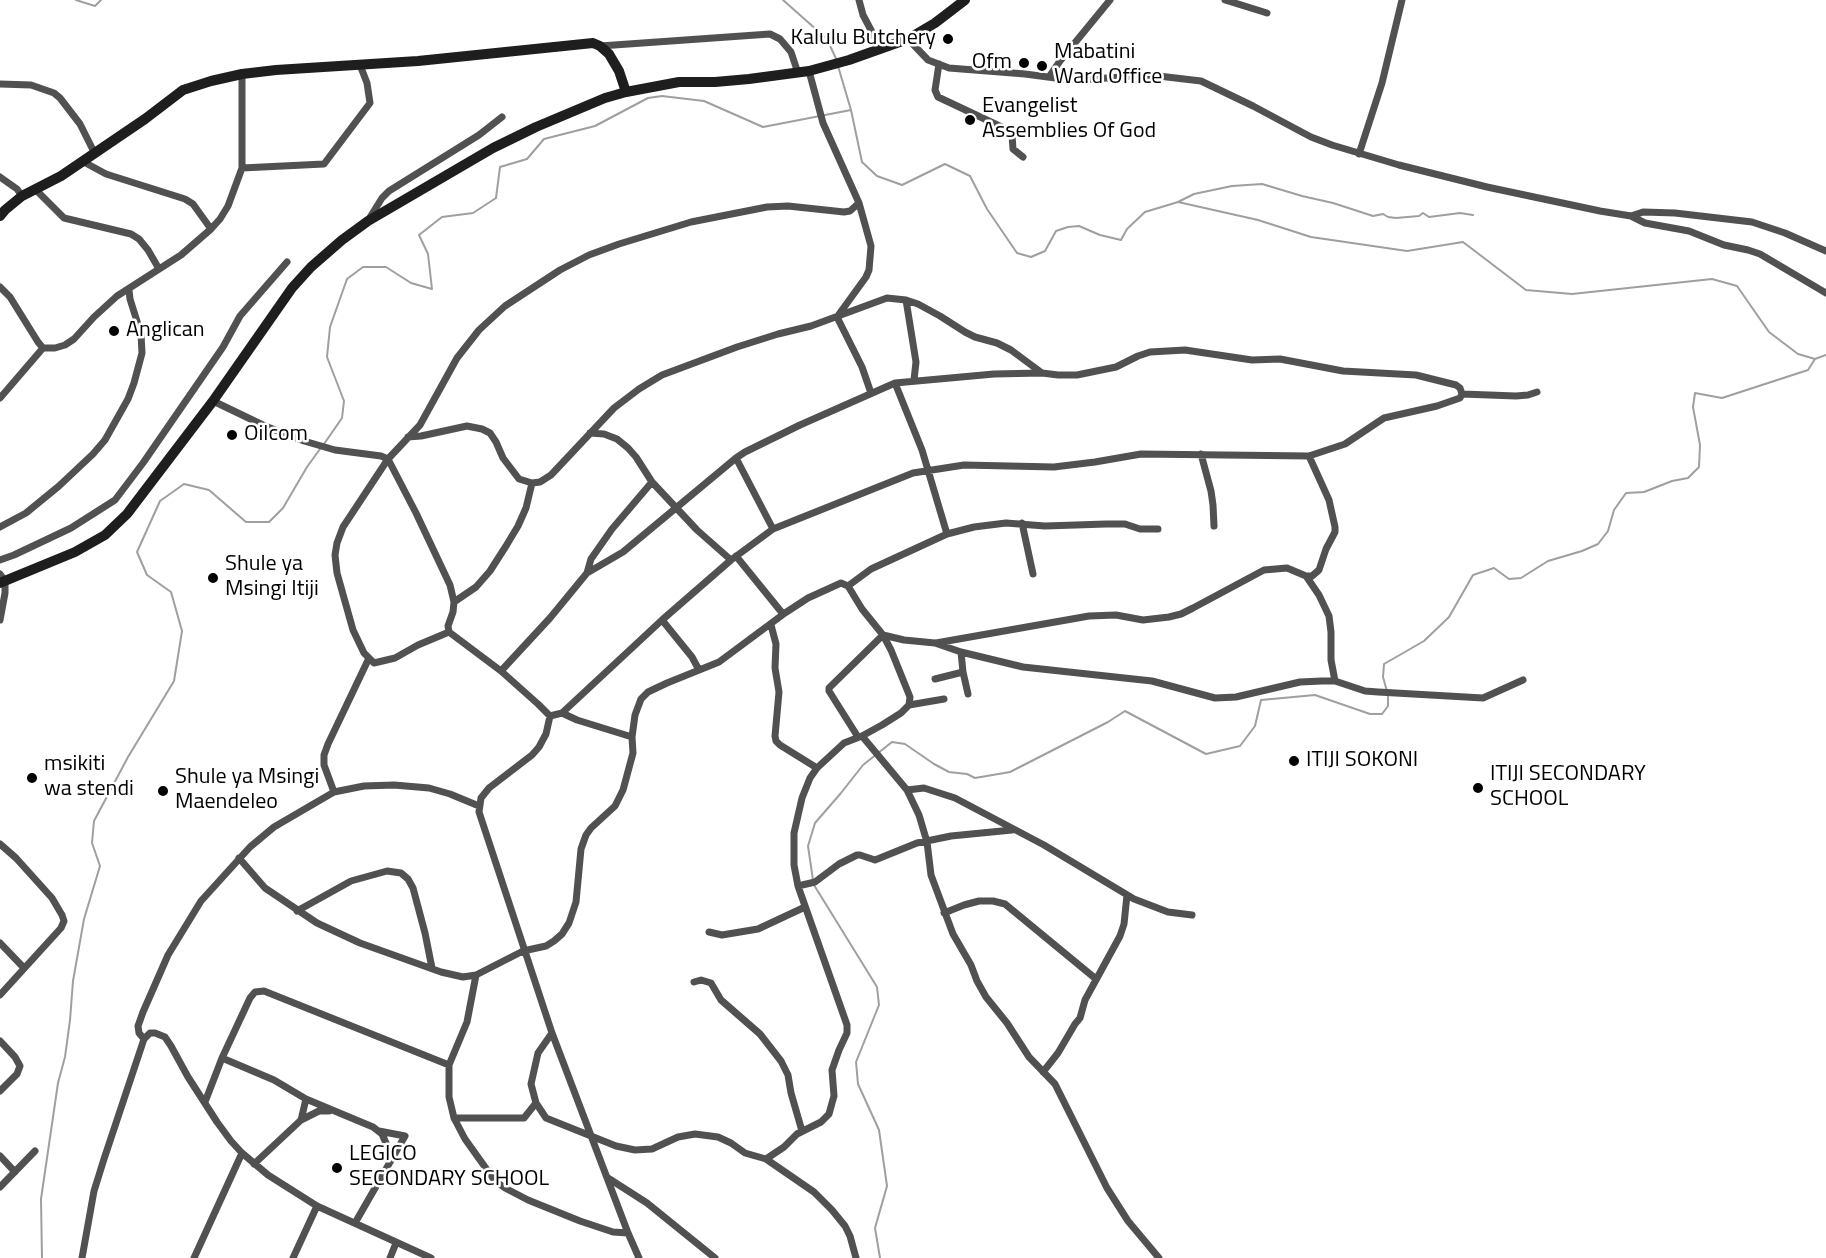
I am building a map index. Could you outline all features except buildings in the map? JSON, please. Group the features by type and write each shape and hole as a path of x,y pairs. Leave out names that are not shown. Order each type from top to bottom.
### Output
{"main road":[{"path":"2,579 75,552 105,535 127,514 213,401 292,288 311,267 368,221 493,147 605,98 679,82 749,80 803,72 849,60 908,39 935,23 965,0"},
{"path":"0,216 22,196 61,176 145,119 183,90 242,74 418,61 593,43 609,54 626,92"}],"street":[{"path":"859,0 863,15 881,49"},
{"path":"1049,77 1110,0"},
{"path":"1225,0 1267,13"},
{"path":"1359,154 1382,83 1402,0"},
{"path":"600,46 770,34 780,39 803,72 819,108 823,123 859,203 871,246 869,270 866,277 837,317"},
{"path":"908,39 928,60 949,68 1078,80 1150,75 1201,81 1311,137 1359,154 1440,176 1526,196 1631,216 1645,223 1689,231 1724,245 1760,254 1826,293"},
{"path":"242,168 324,164 370,103 367,83 360,64"},
{"path":"939,64 935,90 938,97 1008,130 1013,149 1023,157"},
{"path":"0,399 43,348 55,348 74,339 117,296 181,255 220,219 228,206 242,168 242,74"},
{"path":"0,84 32,85 60,98 80,124 94,152"},
{"path":"368,221 389,191 479,135 502,117"},
{"path":"82,161 106,174 193,204 211,229"},
{"path":"0,177 17,189 22,196"},
{"path":"36,190 64,218 131,234 139,239 159,269"},
{"path":"449,633 374,663 359,645 346,610 335,555 344,527 388,459 420,425 457,358 479,330 506,306 560,270 589,255 619,244 691,222 767,207 788,206 844,212 850,211 859,203"},
{"path":"1631,216 1643,212 1676,213 1752,222 1826,251"},
{"path":"0,560 71,528 115,500 143,464 223,347 240,316 287,262"},
{"path":"0,287 10,297 43,348"},
{"path":"0,527 26,513 93,454 105,440 123,408 134,383 142,353 141,334 129,290"},
{"path":"408,437 467,426 482,429 490,433 503,458 519,479 532,483 540,482 551,475 614,408 663,375 737,347 778,333 811,326 887,298 906,300 940,316 975,337 997,343 1011,350 1042,373"},
{"path":"906,300 916,362 914,380"},
{"path":"837,317 862,367 871,393"},
{"path":"501,671 550,618 587,573 623,552 736,458 790,430 895,383 914,380 1094,372 1116,367 1150,352 1185,350 1252,360 1280,359 1343,371 1416,375 1456,385 1462,394"},
{"path":"895,383 922,450 947,534"},
{"path":"1462,394 1516,396 1537,392"},
{"path":"550,716 562,713 662,620 734,558 773,529 913,473 964,465 1054,467 1141,454 1309,456 1345,444 1384,418 1437,406 1460,398 1462,394"},
{"path":"213,401 265,426 304,441 334,450 381,456 388,459 450,585 454,602 448,626 449,633 501,671 550,716"},
{"path":"590,433 610,436 628,448 652,482 703,535 734,558 783,614"},
{"path":"1201,454 1214,505 1214,526"},
{"path":"935,643 1089,616 1116,615 1143,620 1181,614 1264,570 1287,568 1306,576 1312,576 1319,570 1335,527 1329,500 1320,485 1309,456"},
{"path":"736,458 773,529"},
{"path":"587,573 591,559 652,482"},
{"path":"454,602 476,587 490,571 518,526 526,508 532,483"},
{"path":"1022,523 1033,574"},
{"path":"848,586 871,569 947,534 984,526 1022,523 1045,526 1116,524 1140,529 1158,529"},
{"path":"1306,576 1329,616 1332,670 1335,681"},
{"path":"0,620 4,603 2,579"},
{"path":"239,858 265,888 317,923 360,943 432,968 463,977 476,975 524,951 546,946 554,941 568,923 576,902 581,849 591,828 612,810 619,800 633,753 632,737 635,715 645,695 719,662 783,614 808,598 841,583 848,586 862,609 883,634 910,697 909,705"},
{"path":"662,620 688,652 699,670"},
{"path":"771,625 776,644 775,668 779,692 776,741 817,768"},
{"path":"883,634 904,640 935,643 1003,663 1040,670 1152,681 1207,696 1224,698 1253,694 1300,682 1335,681 1365,691 1483,698 1523,680"},
{"path":"883,634 829,688 830,691 860,737 882,759 907,790 919,815 927,842 931,875 944,913 986,997 1007,1023 1029,1057 1054,1084 1107,1188 1128,1221 1158,1258"},
{"path":"961,652 968,694"},
{"path":"334,792 324,765 324,754 369,658"},
{"path":"935,679 963,672"},
{"path":"766,1160 802,1131 821,1122 829,1114 834,1096 832,1070 847,1034 847,1024 840,1001 798,886 794,865 794,833 802,798 817,768 844,743 860,737 901,713 909,705 944,699"},
{"path":"562,713 632,737"},
{"path":"550,716 546,734 539,747 489,788 481,798 479,812 552,1033 639,1258"},
{"path":"144,1039 139,1033 138,1026 168,955 201,901 239,858 274,826 334,792 364,786 412,785 450,794 479,806"},
{"path":"907,790 924,788 955,798 1050,848 1127,895 1168,912 1192,915"},
{"path":"798,886 815,882 839,864 856,855 875,860 927,842 970,833 1015,830"},
{"path":"0,844 16,858 52,898 64,921 61,928 0,995"},
{"path":"297,911 351,881 387,871 401,873 413,888 432,968"},
{"path":"1043,1072 1080,1018 1085,999 1120,936 1124,924 1127,895"},
{"path":"944,913 979,901 1005,904 1096,979"},
{"path":"709,932 722,935 758,929 805,907"},
{"path":"0,943 24,968"},
{"path":"476,975 467,1022 449,1065 449,1097 454,1118 478,1160 495,1181 528,1200 599,1228 628,1233"},
{"path":"694,982 701,980 711,983 721,1000 760,1034 781,1061 788,1075 802,1131"},
{"path":"205,1102 222,1058 255,992 264,991 449,1065"},
{"path":"82,1258 94,1191 144,1039 155,1033 165,1037 217,1122 254,1164 279,1183 317,1206 431,1258"},
{"path":"552,1033 538,1053 531,1084 536,1103 546,1118 615,1146 635,1150 652,1149 678,1137 695,1134 718,1137 745,1153 766,1160 803,1183 832,1210 850,1236 856,1258"},
{"path":"0,1041 20,1066 17,1074 0,1091"},
{"path":"222,1058 274,1080 306,1099 379,1131 405,1136 355,1223"},
{"path":"301,1120 306,1099"},
{"path":"454,1118 524,1118 536,1103"},
{"path":"254,1164 301,1120 319,1112 338,1112"},
{"path":"379,1131 392,1156"},
{"path":"0,1187 35,1151"},
{"path":"194,1258 242,1153"},
{"path":"0,1156 15,1172"},
{"path":"608,1178 647,1203 715,1258"},
{"path":"293,1258 317,1206"},
{"path":"390,1258 396,1243"}],"waterway":[{"path":"76,0 95,6 101,0"},
{"path":"783,0 827,39 837,61"},
{"path":"838,66 851,110 862,162 877,176 902,185 945,164 970,176 987,209 1017,253 1031,257 1045,251 1056,231 1068,227 1079,226 1100,235 1121,240 1127,229 1145,212 1178,202 1258,220 1311,237 1407,251 1463,242 1526,290 1572,294 1712,279 1737,286 1769,332 1798,354 1815,359"},
{"path":"324,444 342,418 344,401 327,357 330,327 347,279 363,267 386,267 411,283 432,289 428,254 419,235 442,217 473,213 496,198 500,167 527,159 544,139 595,126 648,98 662,96 704,101 763,127 851,110"},
{"path":"1178,202 1194,194 1232,186 1262,184 1373,216 1383,214 1396,218 1419,216 1423,213 1429,217 1460,213 1473,215"},
{"path":"813,880 808,846 815,823 863,765 892,742 905,744 949,772 967,774 975,778 1010,772 1125,711 1206,754 1240,746 1255,726 1261,700 1315,695 1370,714 1382,714 1388,706 1388,695 1383,677 1384,664 1424,641 1449,617 1473,575 1494,568 1509,579 1521,578 1548,561 1598,544 1608,531 1614,510 1626,493 1644,492 1672,481 1688,478 1699,467 1700,445 1693,407 1695,393 1722,398 1808,370 1815,359 1826,355"},
{"path":"42,1258 41,1199 58,1083 65,1057 73,981 84,919 100,866 92,843 94,821 128,757 174,681 182,631 171,592 147,575 137,552 160,501 184,484 209,490 246,522 269,522 283,508 320,449"},
{"path":"814,885 877,987 879,1005 856,1062 858,1084 879,1130 887,1186 875,1228 880,1258"}],"place":[{"name":"Kalulu Butchery","path":"948,39"},
{"name":"Ofm","path":"1024,63"},
{"name":"Mabatini Ward Office","path":"1042,66"},
{"name":"Evangelist Assemblies Of God","path":"970,120"},
{"name":"Anglican","path":"114,331"},
{"name":"Oilcom","path":"232,435"},
{"name":"Shule ya Msingi Itiji","path":"213,578"},
{"name":"ITIJI SOKONI","path":"1294,761"},
{"name":"msikiti wa stendi","path":"32,778"},
{"name":"ITIJI SECONDARY SCHOOL","path":"1478,788"},
{"name":"Shule ya Msingi Maendeleo","path":"163,791"},
{"name":"LEGICO SECONDARY SCHOOL","path":"337,1168"}]}
